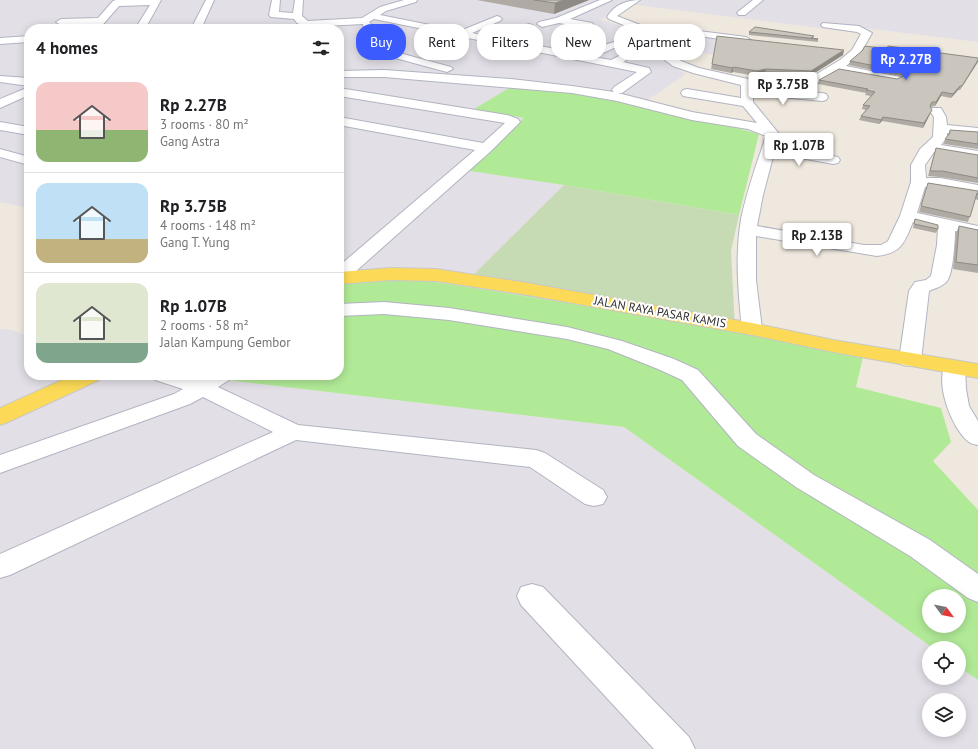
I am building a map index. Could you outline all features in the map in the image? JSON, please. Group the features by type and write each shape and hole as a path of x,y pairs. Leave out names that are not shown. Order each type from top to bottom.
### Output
{"main road":[{"name":"JALAN RAYA PASAR KAMIS","path":"344,277 391,274 436,275 522,288 752,329 833,346 978,371"},
{"path":"0,417 80,380"}],"street":[{"path":"198,24 210,0"},
{"path":"276,0 274,15 297,16"},
{"path":"299,0 297,16 300,21 306,24 367,20 374,14 413,0"},
{"path":"542,24 559,20 608,0"},
{"path":"742,13 759,0"},
{"path":"98,24 117,2 157,1"},
{"path":"143,24 157,1"},
{"path":"630,24 612,17 615,12 633,1"},
{"path":"374,14 418,24"},
{"path":"374,14 371,42 373,47 378,50 462,73 548,80 575,79"},
{"path":"469,31 497,19"},
{"path":"559,20 584,24"},
{"path":"61,22 100,21"},
{"path":"763,79 810,83 836,68 859,48 867,33 865,31 826,25"},
{"path":"705,34 753,40"},
{"path":"0,40 24,39"},
{"path":"593,69 633,53 632,49 627,46 614,44 606,48"},
{"path":"845,46 859,48"},
{"path":"593,60 641,69 645,72 618,90"},
{"path":"672,60 751,97 768,130 773,136 758,184 748,230 746,278 752,329"},
{"path":"751,97 763,79 777,67"},
{"path":"836,68 896,79"},
{"path":"0,70 14,69"},
{"path":"344,74 368,73 465,80 593,92 680,113 768,130"},
{"path":"0,79 24,81"},
{"path":"344,80 349,79 434,89"},
{"path":"0,104 24,93"},
{"path":"344,273 486,148 513,122 507,119 345,93"},
{"path":"774,93 822,97"},
{"path":"684,96 751,97"},
{"path":"0,114 24,105"},
{"path":"418,135 452,110"},
{"path":"748,230 877,251 886,250 895,244 908,216 919,182 918,164 925,152 940,137 940,117 936,111"},
{"path":"344,122 486,148"},
{"path":"0,126 24,130"},
{"path":"940,128 978,132"},
{"path":"931,147 978,155"},
{"path":"769,148 833,160"},
{"path":"0,153 24,160"},
{"path":"919,182 940,183 978,190"},
{"path":"908,216 978,231"},
{"path":"910,360 919,292 922,286 932,284 940,278 939,273 946,245 948,225"},
{"path":"344,310 384,308 457,315 567,333 615,345 666,364 690,375 747,440 805,481 920,548 978,590"},
{"path":"954,368 954,394 957,404 968,426 978,438"},
{"path":"197,380 211,382 293,432 536,459 594,497"},
{"path":"0,464 182,399 211,382"},
{"path":"0,567 293,432"},
{"path":"532,596 676,749"}],"shaded area":[{"path":"0,0 978,0 978,42 864,28 860,33 621,3 601,20 615,24 614,60 663,60 686,74 643,103 475,108 524,118 464,170 564,185 462,286 344,269 344,24 24,24 24,207 0,202"},
{"path":"705,34 814,48 778,65 705,53"},
{"path":"0,329 12,330 24,334 24,380 227,380 624,427 923,641 922,641 922,685 966,685 966,672 978,680 978,749 0,749"}],"green space":[{"path":"514,85 577,91 643,103 759,134 739,215 564,185 463,170 524,118 474,109"},
{"path":"564,185 739,215 731,251 735,330 462,286"},
{"path":"345,269 462,286 735,330 863,357 856,387 941,408 951,442 933,461 978,510 978,680 966,672 966,641 923,641 624,427 227,380 344,380"}],"building":[{"path":"534,0 564,0 555,3"},
{"path":"755,27 814,36 811,38 818,39 749,32"},
{"path":"717,36 844,50 811,71 766,69 757,71 712,64"},
{"path":"865,46 887,49 888,46 978,58 978,60 962,86 960,86 953,94 942,92 936,102 932,102 930,106 932,110 924,123 883,117 881,120 861,116 870,106 863,105 875,92 866,90 868,89 819,80 839,69 897,79 904,76 901,71 850,61 862,51"},
{"path":"950,130 978,132 978,144 945,139 950,133"},
{"path":"936,148 978,155 978,178 942,171 930,171"},
{"path":"928,183 978,191 970,217 921,206"},
{"path":"915,219 938,225 938,229 914,224"},
{"path":"959,226 978,230 978,265 956,262"}]}
